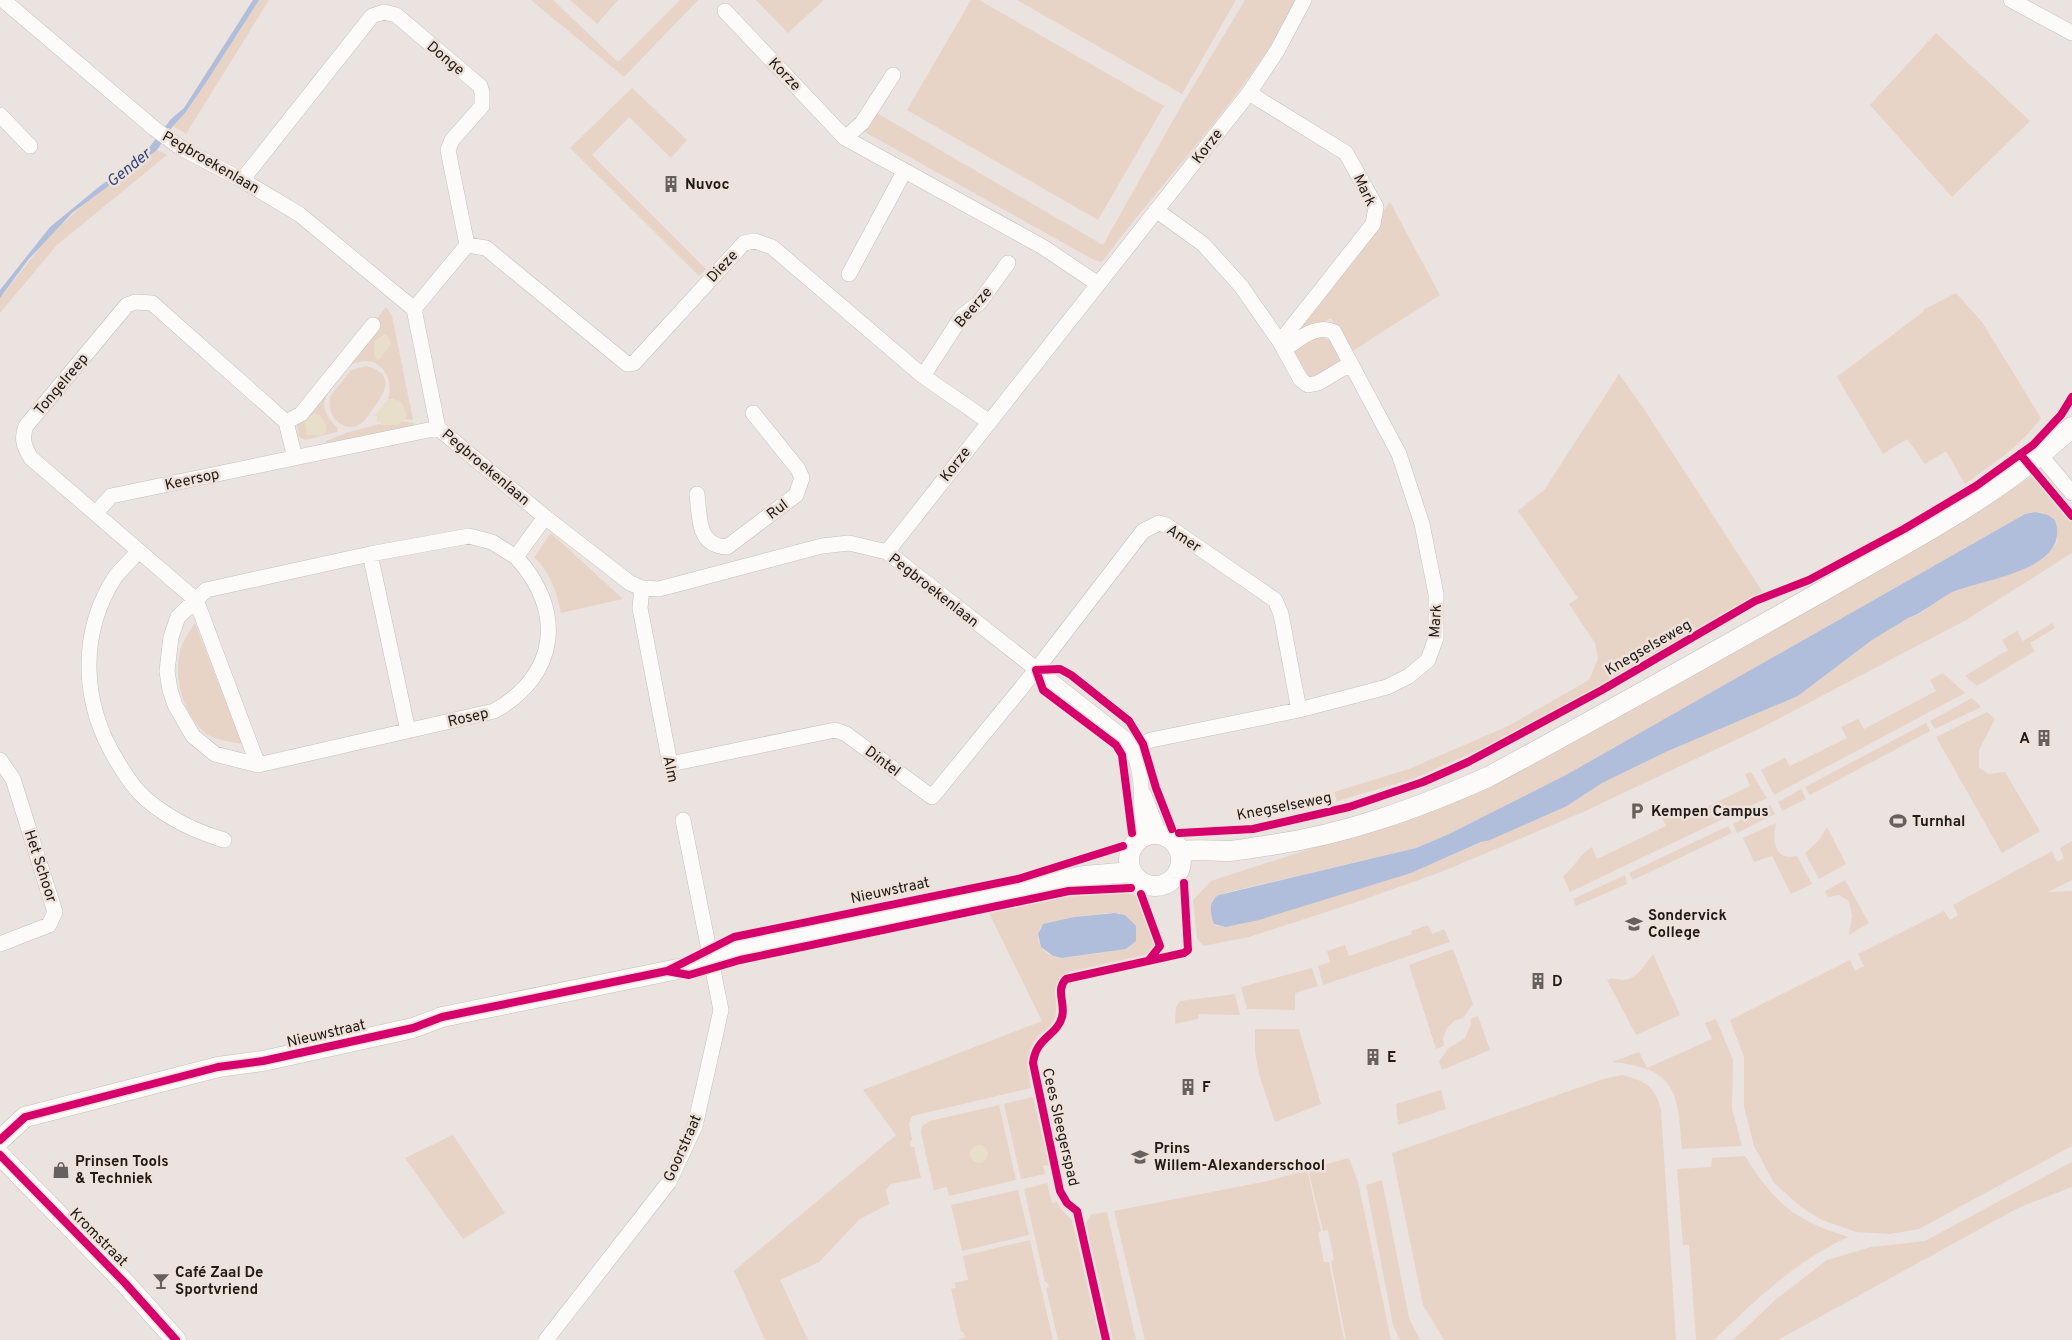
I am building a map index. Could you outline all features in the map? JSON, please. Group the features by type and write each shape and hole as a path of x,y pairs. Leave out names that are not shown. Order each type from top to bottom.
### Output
{"street":[{"name":"Pegbroekenlaan","path":"3,0 172,142 299,214 414,309 438,428 545,517 630,583 642,588 659,589 822,546 849,543 887,552 1124,738 1133,749"},
{"name":"Korze","path":"887,552 988,420 1249,93 1277,51 1304,0"},
{"path":"2011,0 2072,33"},
{"name":"Korze","path":"725,11 844,138 1043,247 1098,284"},
{"name":"Donge","path":"242,180 372,16 378,13 390,12 480,86 482,106 452,140 448,150 468,246"},
{"path":"844,138 862,123 893,74"},
{"name":"Mark","path":"1249,93 1346,153 1376,206 1373,224 1282,346"},
{"path":"0,115 30,146"},
{"path":"849,274 904,172"},
{"path":"1156,210 1203,244 1241,286 1282,346 1301,380 1308,385 1318,383 1350,364"},
{"name":"Dieze","path":"468,246 486,248 627,364 634,363 744,243 755,241 772,247 923,376 988,420"},
{"path":"414,309 468,246"},
{"name":"Beerze","path":"923,376 962,316 979,303 1008,263"},
{"name":"Tongelreep","path":"196,600 31,458 24,448 22,434 26,426 126,305 135,302 152,303 286,422"},
{"path":"295,458 286,422 301,414 373,325"},
{"name":"Mark","path":"1133,749 1151,740 1298,710 1387,687 1409,676 1428,660 1436,638 1436,594 1422,524 1400,454 1334,332 1325,328 1317,329 1282,346"},
{"name":"Rul","path":"727,547 796,495 802,478 798,469 753,413"},
{"path":"1181,858 1176,843 1151,835 1136,842 1130,865 1144,884 1162,885 1171,881 1181,858 1200,849 1229,851 1362,826 1422,806 1488,777 1906,543 2019,473 2041,456 2072,427"},
{"name":"Keersop","path":"96,513 111,496 438,428"},
{"path":"2041,456 2072,492"},
{"path":"697,494 703,535 708,542 716,547 727,547 734,570"},
{"path":"516,557 545,517"},
{"name":"Amer","path":"1036,670 1143,531 1159,523 1166,525 1275,600 1281,614 1298,710"},
{"name":"Rosep","path":"469,536 492,542 516,557 528,571 545,603 548,626 545,654 538,672 527,688 513,701 494,711 258,765 216,754 193,736 175,705 167,671 171,637 178,617 206,590 370,554 469,536"},
{"path":"138,552 116,576 105,596 90,643 88,670 90,691 102,737 125,776 146,799 171,818 196,831 224,840"},
{"path":"370,554 408,731"},
{"name":"Alm","path":"642,588 640,608 670,764"},
{"path":"196,600 258,765"},
{"name":"Dintel","path":"670,764 835,730 846,734 932,797 1036,670"},
{"path":"1133,749 1151,835"},
{"name":"Het Schoor","path":"0,760 13,779 55,912 49,925 0,944"},
{"path":"683,820 711,953"},
{"name":"Nieuwstraat","path":"0,1140 25,1117 218,1067 263,1061 412,1028 442,1017 688,967 711,953 1130,865"},
{"name":"Goorstraat","path":"546,1340 669,1182 695,1126 722,1010 711,953"},
{"name":"Kromstraat","path":"0,1155 125,1283 176,1340"}],"shaded area":[{"path":"259,0 269,0 186,134 173,126 185,113"},
{"path":"531,0 553,0 618,62 680,0 698,0 624,77"},
{"path":"570,0 618,0 597,24"},
{"path":"756,0 824,0 788,33"},
{"path":"971,0 979,0 1164,106 1098,220 907,110"},
{"path":"1017,0 1236,0 1182,94"},
{"path":"1245,0 1297,0 1277,35 1230,102 1102,262 1094,260 863,131 875,112 1103,245 1180,108"},
{"path":"1936,33 2030,121 1952,197 1870,105"},
{"path":"632,88 687,140 671,158 629,117 592,155 706,269 699,276 570,148"},
{"path":"157,150 167,155 57,245 0,313 0,298 50,235 95,194"},
{"path":"1390,202 1440,295 1351,352 1331,318 1288,342"},
{"path":"1956,293 1982,322 2041,418 2016,446 1965,484 1946,451 1925,464 1907,439 1883,454 1837,377 1923,310"},
{"path":"386,307 392,316 413,420 405,419 405,411 401,404 395,400 388,399 390,384 388,377 380,366 367,361 359,362 352,364 345,371 329,392 324,404 327,415 338,428 337,432 305,440 299,437 297,426"},
{"path":"1317,337 1327,339 1335,344 1341,357 1341,362 1318,377 1309,376 1294,356 1295,351"},
{"path":"367,366 382,374 385,379 384,391 363,422 353,427 344,426 333,417 330,397 351,370"},
{"path":"1619,374 1644,409 1764,594 1512,735 1413,779 1337,801 1334,792 1409,769 1508,726 1589,680 1598,659 1595,643 1569,604 1578,598 1518,511 1545,489"},
{"path":"402,421 414,423 414,427 327,445 326,441 346,433 379,424 383,425"},
{"path":"2033,475 2072,521 2072,553 1966,620 1761,728 1581,813 1441,872 1354,903 1249,937 1203,946 1197,938 1193,900 1211,881 1415,815 1658,691 1985,507","holes":["2043,513 2058,539 2051,551 2039,561 2007,576 1941,597 1918,615 1910,617 1872,640 1798,696 1668,751 1602,783 1567,806 1417,870 1239,925 1216,926 1213,920 1212,900 1224,893 1416,848 1544,788 2025,514"]},
{"path":"551,533 623,599 561,613 552,583 540,563 534,557"},
{"path":"195,623 242,744 220,740 208,735 199,727 186,706 179,680 179,655 184,640"},
{"path":"2052,623 2055,628 2030,643 2035,651 1977,686 1965,676 2008,650 2002,640 2017,631 2023,641"},
{"path":"1943,673 1965,693 1774,795 1761,770 1785,758 1790,766 1847,738 1841,727 1858,719 1864,729 1936,691 1930,680"},
{"path":"1972,698 1981,707 1935,729 1930,721"},
{"path":"1987,712 1995,719 1979,750 1979,768 1989,774 2005,772 2040,831 2002,853 1936,737"},
{"path":"1926,723 1930,731 1810,795 1805,787"},
{"path":"1751,772 1767,798 1570,892 1563,876 1592,847 1597,859 1666,826 1661,815 1676,807 1682,819 1750,786 1745,774"},
{"path":"1801,789 1806,799 1782,811 1778,802"},
{"path":"1770,805 1775,814 1737,833 1733,824"},
{"path":"1776,823 1774,836 1776,847 1783,855 1789,857 1797,856 1812,884 1791,894 1772,856 1754,862 1743,838"},
{"path":"1728,826 1732,833 1633,880 1629,873"},
{"path":"1827,827 1846,864 1819,879 1805,853 1819,840"},
{"path":"2072,841 2072,880 2048,892 2072,891 2072,1146 1919,1229 1890,1234 1856,1232 1822,1220 1801,1207 1774,1183 1754,1146 1744,1107 1744,1057 1730,1020 1850,960 1855,971 1864,966 1858,954 1944,911 1950,920 1958,915 1953,905 2052,851 2057,862 2064,858 2060,848"},
{"path":"1625,875 1627,884 1576,906 1573,899"},
{"path":"1845,880 1869,923 1849,935 1852,915 1849,901 1839,895 1828,897 1825,891"},
{"path":"1122,891 1135,895 1157,942 1155,951 1149,954 1068,972 1061,977 1057,982 1055,993 1055,1018 1050,1026 1037,1037 1030,1050 1027,1064 1031,1088 912,1116 909,1124 912,1140 910,1141 911,1147 914,1147 921,1178 891,1184 886,1190 889,1204 860,1219 819,1262 780,1280 808,1340 765,1340 734,1271 896,1135 863,1090 1042,1021 988,911 1056,896","holes":["1120,913 1130,947 1061,958 1049,954 1044,950 1039,941 1038,935 1043,924 1074,917"]},
{"path":"1428,925 1432,934 1444,929 1450,942 1323,985 1318,966 1330,962 1327,951 1345,945 1349,956 1412,934 1411,931"},
{"path":"1453,949 1473,1004 1463,1018 1454,1021 1447,1028 1443,1038 1444,1046 1436,1049 1409,965"},
{"path":"1653,954 1680,1015 1636,1035 1607,980 1613,978 1623,980 1632,977"},
{"path":"1312,968 1318,986 1295,993 1295,1010 1247,1009 1241,987"},
{"path":"1235,994 1240,1015 1199,1014 1198,1019 1175,1024 1176,1007 1180,1001"},
{"path":"1478,1016 1490,1050 1442,1070 1439,1061 1449,1048 1465,1038 1471,1024 1470,1019"},
{"path":"1716,1019 1733,1060 1732,1109 1742,1146 1682,1149 1679,1113 1675,1098 1670,1087 1662,1077 1650,1070 1634,1065 1612,1062 1639,1052 1647,1068 1712,1039 1705,1023"},
{"path":"1255,1029 1299,1029 1321,1104 1275,1122 1259,1074 1255,1052"},
{"path":"1622,1075 1643,1082 1648,1086 1656,1095 1661,1110 1676,1340 1444,1340 1423,1305 1392,1153 1603,1079"},
{"path":"1441,1090 1446,1109 1398,1125 1396,1104"},
{"path":"1033,1097 1049,1165 1043,1166 1045,1174 1021,1179 1004,1104"},
{"path":"999,1105 1016,1180 949,1196 947,1187 934,1190 921,1133 922,1126 930,1121"},
{"path":"453,1135 505,1213 463,1239 405,1158"},
{"path":"1745,1156 1766,1187 1788,1208 1813,1224 1848,1237 1811,1258 1777,1282 1714,1340 1696,1340 1689,1245 1683,1245 1677,1169 1711,1167 1712,1158"},
{"path":"1349,1158 1358,1182 1391,1340 1346,1340 1331,1262 1334,1260 1328,1230 1323,1231 1308,1169"},
{"path":"2072,1162 2072,1187 2018,1208 1778,1340 1733,1340 1775,1300 1827,1260 1871,1247 1925,1241"},
{"path":"1307,1170 1321,1231 1318,1233 1324,1262 1329,1262 1344,1340 1145,1340 1114,1211 1268,1181"},
{"path":"1382,1180 1409,1318 1420,1340 1400,1340 1393,1325 1366,1185"},
{"path":"1047,1183 1052,1203 1057,1202 1072,1220 1100,1340 1058,1340 1046,1288 1049,1287 1047,1282 1045,1282 1024,1189"},
{"path":"1018,1190 1029,1235 962,1251 951,1205"},
{"path":"1107,1212 1136,1340 1113,1340 1086,1223 1092,1214"},
{"path":"1030,1240 1053,1340 957,1340 965,1337 963,1332 961,1332 951,1289 956,1288 955,1283 968,1280 963,1256"}],"sand":[{"path":"385,334 391,345 378,360 375,356 374,341"},
{"path":"388,399 401,401 406,414 405,419 397,425 383,425 377,421 377,416 374,416"},
{"path":"314,414 322,417 325,422 326,432 323,435 307,435 305,420"},
{"path":"975,1145 983,1145 988,1150 986,1161 975,1163 970,1158 970,1150"}],"water":[{"name":"Gender","path":"253,0 259,0 207,81 157,150 72,213 28,260 0,298 0,290 50,227 100,186 141,158 171,119 184,108"},
{"path":"2036,512 2048,515 2055,520 2057,537 2051,550 2039,561 2005,576 1955,591 1872,640 1798,696 1668,751 1602,783 1567,806 1411,873 1259,920 1226,927 1214,924 1211,908 1213,901 1219,895 1416,848 1449,834 1566,775 2025,514"},
{"path":"1115,913 1125,915 1136,926 1136,941 1126,949 1062,958 1053,956 1041,947 1038,934 1043,924 1074,917"}],"cycle path":[{"name":"Knegselseweg","path":"1179,833 1253,829 1349,807 1423,782 1468,762 1602,690 1755,601 1809,580 1904,529 1976,486 2033,445 2061,415 2072,397"},
{"path":"2020,454 2072,516"},
{"path":"1132,833 1122,755 1116,745 1043,690 1036,670 1060,669 1071,675 1129,721 1143,744 1156,788 1172,829"},
{"path":"0,1140 25,1117 218,1067 263,1061 413,1028 442,1017 667,971 734,937 1018,879 1123,846"},
{"name":"Cees Sleegerspad","path":"1106,1340 1077,1211 1067,1203 1060,1191 1033,1063 1038,1048 1056,1029 1062,1017 1061,988 1066,979 1184,953 1188,950 1184,883"},
{"path":"667,971 689,975 740,960 1069,891 1131,888"},
{"path":"1141,894 1160,946 1149,960"},
{"path":"0,1155 125,1283 176,1340"}],"place":[{"name":"Nuvoc","path":"671,184"},
{"name":"A","path":"2044,738"},
{"name":"Kempen Campus","path":"1637,811"},
{"name":"Turnhal","path":"1898,821"},
{"name":"Sondervick College","path":"1634,924"},
{"name":"D","path":"1538,981"},
{"name":"E","path":"1373,1057"},
{"name":"F","path":"1188,1087"},
{"name":"Prins Willem-Alexanderschool","path":"1140,1157"},
{"name":"Prinsen Tools & Techniek","path":"61,1170"},
{"name":"Café Zaal De Sportvriend","path":"161,1281"}]}
